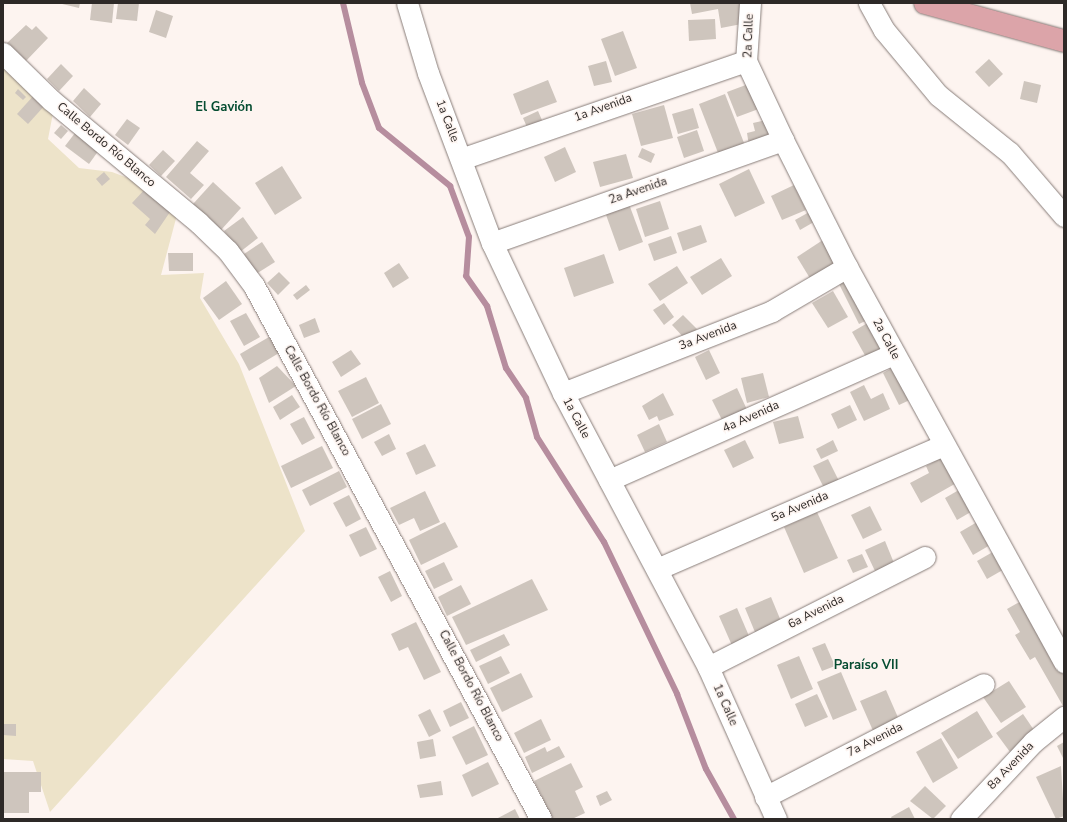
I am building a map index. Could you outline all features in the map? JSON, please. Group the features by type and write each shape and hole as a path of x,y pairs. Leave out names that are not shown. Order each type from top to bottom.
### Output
{"main road":[{"path":"925,3 1064,41"}],"street":[{"name":"1a Calle","path":"408,3 428,73 492,243 563,393 708,667 776,819"},
{"name":"2a Calle","path":"750,3 746,61 783,140 847,267 943,445 1064,662"},
{"path":"870,3 884,30 938,95 1010,153 1064,216"},
{"name":"Calle Bordo Río Blanco","path":"3,53 51,100 198,223 228,251 254,286 541,819"},
{"name":"1a Avenida","path":"461,159 746,61"},
{"name":"2a Avenida","path":"492,243 783,140"},
{"name":"3a Avenida","path":"563,393 772,311 847,267"},
{"name":"4a Avenida","path":"609,480 894,354"},
{"name":"5a Avenida","path":"657,569 943,445"},
{"name":"6a Avenida","path":"708,667 925,557"},
{"name":"7a Avenida","path":"765,797 984,684"},
{"name":"8a Avenida","path":"961,819 1033,742 1064,717"}],"shaded area":[{"path":"3,65 54,108 48,139 79,168 112,172 144,184 178,211 161,275 204,273 200,298 239,364 305,531 50,812 33,761 3,759"}],"building":[{"path":"58,3 80,3 79,8"},
{"path":"92,3 114,3 112,23 90,20"},
{"path":"118,3 139,3 137,21 116,19"},
{"path":"690,3 749,3 752,22 721,28 718,9 692,14"},
{"path":"156,10 173,16 166,38 149,32"},
{"path":"715,19 716,39 689,41 688,20"},
{"path":"26,25 32,30 36,26 48,38 25,62 6,44"},
{"path":"623,31 637,68 615,76 601,39"},
{"path":"989,59 1003,74 989,87 975,72"},
{"path":"606,61 612,82 594,86 588,66"},
{"path":"61,64 73,76 59,91 47,79"},
{"path":"765,78 775,103 737,117 727,92"},
{"path":"548,80 557,102 521,115 513,94"},
{"path":"1024,81 1041,85 1037,103 1020,99"},
{"path":"84,88 101,104 90,117 73,101"},
{"path":"18,89 26,97 23,100 15,93"},
{"path":"35,94 46,104 28,124 17,114"},
{"path":"725,94 746,148 720,158 699,104"},
{"path":"664,105 673,138 641,146 632,114"},
{"path":"693,108 699,128 678,134 672,114"},
{"path":"538,111 549,136 534,143 523,118"},
{"path":"127,119 140,128 128,145 115,135"},
{"path":"771,119 775,141 749,146 747,133 755,131 753,123"},
{"path":"61,125 68,131 61,139 54,133"},
{"path":"697,130 704,151 684,158 677,137"},
{"path":"75,133 99,150 89,164 65,146"},
{"path":"197,141 209,151 190,173 204,185 191,199 166,177"},
{"path":"565,147 576,172 555,182 544,157"},
{"path":"642,148 655,154 651,163 638,157"},
{"path":"163,150 175,161 161,176 149,165"},
{"path":"626,154 633,178 600,187 593,162"},
{"path":"282,166 302,198 275,215 255,183"},
{"path":"749,169 765,203 735,217 719,184"},
{"path":"104,172 110,179 102,186 96,179"},
{"path":"213,182 241,208 221,230 193,204"},
{"path":"794,185 806,210 782,220 771,196"},
{"path":"145,189 170,212 155,234 145,225 150,219 132,203"},
{"path":"660,201 669,229 645,237 636,209"},
{"path":"629,204 643,242 619,251 605,212"},
{"path":"820,206 826,215 800,230 795,220"},
{"path":"243,217 258,238 240,252 224,231"},
{"path":"701,225 707,242 683,251 677,233"},
{"path":"832,234 847,257 811,280 797,257"},
{"path":"671,236 677,253 654,261 648,244"},
{"path":"262,242 275,262 256,274 244,254"},
{"path":"168,253 193,253 193,271 169,271"},
{"path":"604,254 614,283 574,297 564,268"},
{"path":"721,258 732,276 702,295 690,277"},
{"path":"399,263 409,278 393,288 384,273"},
{"path":"677,266 688,283 660,301 648,284"},
{"path":"857,271 878,315 859,324 837,280"},
{"path":"279,272 290,283 278,295 267,283"},
{"path":"226,281 242,304 219,320 203,298"},
{"path":"306,285 310,290 297,300 293,295"},
{"path":"833,291 848,317 828,328 812,303"},
{"path":"664,303 674,317 664,325 653,310"},
{"path":"246,313 260,337 244,346 230,321"},
{"path":"683,315 697,329 686,340 672,325"},
{"path":"878,317 893,345 867,359 852,332"},
{"path":"315,318 320,332 304,338 299,325"},
{"path":"269,337 279,353 249,371 240,354"},
{"path":"351,350 361,364 341,377 332,362"},
{"path":"709,350 720,373 706,380 695,357"},
{"path":"897,365 914,398 899,405 883,373"},
{"path":"277,366 296,386 269,403 259,378"},
{"path":"763,373 769,397 747,403 741,378"},
{"path":"366,377 379,403 352,417 338,391"},
{"path":"864,385 871,399 883,393 890,409 864,421 850,392"},
{"path":"737,388 749,414 725,426 712,400"},
{"path":"663,393 674,415 659,421 657,416 649,420 642,406"},
{"path":"292,395 300,407 280,420 273,407"},
{"path":"381,404 391,424 362,439 352,419"},
{"path":"850,405 857,420 838,429 831,414"},
{"path":"798,416 804,438 779,444 773,422"},
{"path":"304,417 315,438 302,445 290,424"},
{"path":"659,424 667,442 645,452 637,435"},
{"path":"389,434 396,449 382,456 374,442"},
{"path":"745,440 754,458 733,468 724,450"},
{"path":"833,440 838,451 821,459 816,449"},
{"path":"425,444 436,466 416,475 406,453"},
{"path":"322,446 333,468 291,488 281,466"},
{"path":"946,455 960,481 921,503 910,483 929,473 926,466"},
{"path":"828,459 840,483 825,490 813,466"},
{"path":"339,471 347,487 310,506 302,490"},
{"path":"964,487 976,509 957,520 945,498"},
{"path":"425,491 440,522 420,531 414,518 399,525 390,508"},
{"path":"349,495 361,519 346,527 333,503"},
{"path":"870,506 882,530 863,539 851,515"},
{"path":"817,512 838,558 804,573 784,527"},
{"path":"984,518 997,541 973,555 960,532"},
{"path":"445,522 458,547 421,565 409,540"},
{"path":"366,527 377,549 360,557 349,535"},
{"path":"885,541 894,563 875,571 865,550"},
{"path":"998,549 1008,567 987,579 977,561"},
{"path":"862,554 868,567 853,573 847,560"},
{"path":"444,562 453,580 434,589 425,571"},
{"path":"390,571 402,596 391,602 378,577"},
{"path":"532,579 548,610 466,645 452,617"},
{"path":"461,585 471,604 447,616 438,597"},
{"path":"1030,596 1064,656 1063,706 1035,657 1030,660 1015,635 1020,632 1007,609"},
{"path":"771,597 783,626 757,637 745,608"},
{"path":"737,608 752,643 734,650 719,616"},
{"path":"416,622 441,672 424,680 408,647 399,651 391,634"},
{"path":"504,634 510,645 476,662 470,650"},
{"path":"825,643 835,666 822,671 812,648"},
{"path":"501,656 510,673 488,684 479,666"},
{"path":"799,656 813,689 791,699 777,665"},
{"path":"841,672 857,710 833,720 817,682"},
{"path":"521,673 533,697 502,712 490,688"},
{"path":"1009,681 1026,707 1001,723 983,697"},
{"path":"886,690 900,722 874,733 860,701"},
{"path":"817,694 828,717 805,727 795,704"},
{"path":"461,702 469,718 450,727 443,711"},
{"path":"430,709 441,731 429,737 418,715"},
{"path":"977,711 993,737 958,759 941,733"},
{"path":"1023,714 1036,733 1010,752 996,733"},
{"path":"541,719 551,740 524,753 514,733"},
{"path":"3,724 16,724 16,736 3,735"},
{"path":"474,726 488,755 466,765 452,737"},
{"path":"941,738 958,768 933,783 916,752"},
{"path":"433,739 436,756 420,759 417,742"},
{"path":"1064,742 1064,760 1057,746"},
{"path":"559,746 565,757 532,773 525,757 545,747 547,752"},
{"path":"488,762 499,784 472,797 462,775"},
{"path":"571,763 583,787 575,791 585,813 572,819 553,819 534,781"},
{"path":"1061,766 1064,816 1056,819 1036,777"},
{"path":"3,772 41,772 41,792 29,792 29,813 3,813"},
{"path":"441,781 443,795 420,798 417,785"},
{"path":"925,786 946,806 933,819 910,801"},
{"path":"607,791 612,800 600,806 596,796"},
{"path":"909,807 915,819 892,819 891,817"},
{"path":"515,809 520,819 496,819"}],"waterway":[{"path":"343,3 362,83 379,128 450,186 469,237 466,276 487,306 506,368 526,398 537,437 604,542 677,694 706,769 734,819"}],"district":[{"name":"El Gavión","path":"224,107"},
{"name":"Paraíso VII","path":"866,665"}]}
